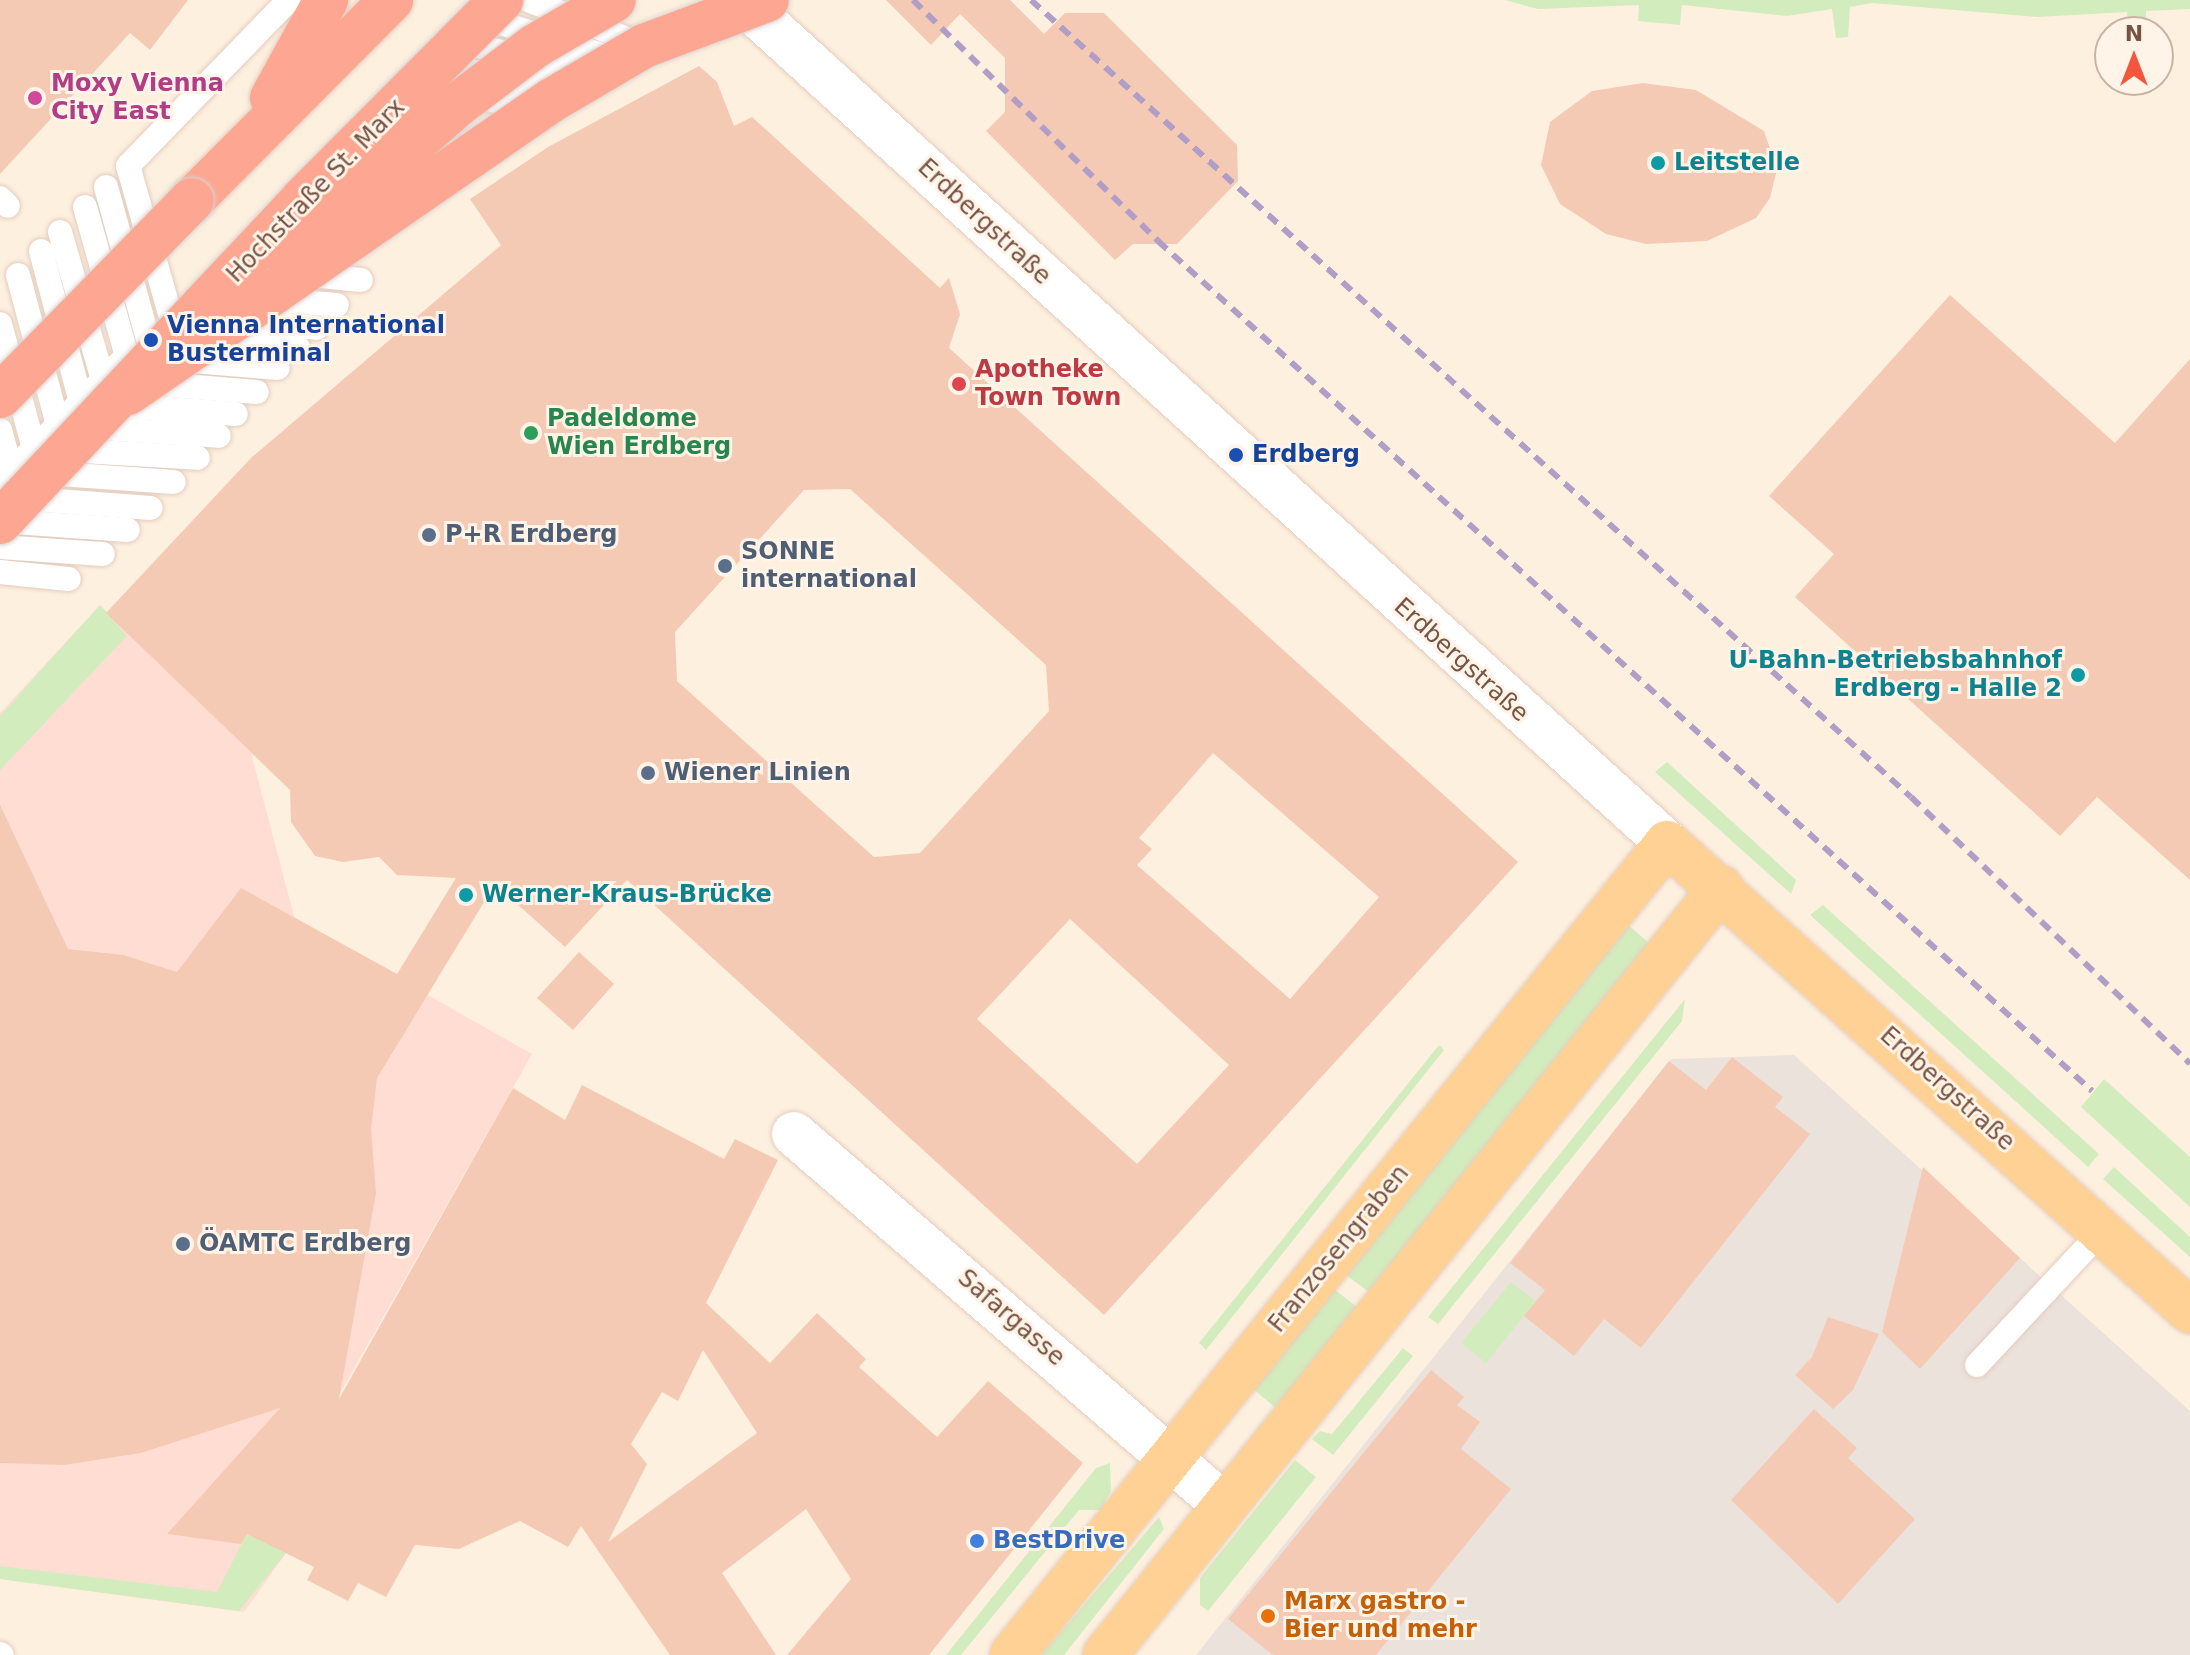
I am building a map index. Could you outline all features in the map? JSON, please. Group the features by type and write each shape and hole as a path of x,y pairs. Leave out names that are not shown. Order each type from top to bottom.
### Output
{"highway":[{"path":"248,143 326,0"},
{"path":"0,396 391,0"},
{"path":"119,376 456,106 535,46 614,0"},
{"path":"119,376 552,100 644,46 767,0"},
{"name":"Hochstraße St. Marx","path":"0,521 119,376 303,199 486,5"}],"main road":[{"name":"Erdbergstraße","path":"1667,843 1721,888 2190,1311"},
{"name":"Franzosengraben","path":"1012,1655 1667,843"},
{"path":"1105,1655 1721,888"}],"street":[{"name":"Erdbergstraße","path":"740,0 1667,843"},
{"name":"Safargasse","path":"794,1134 1224,1505"}],"lane":[{"path":"181,302 128,166 289,0"},
{"path":"528,0 664,54"},
{"path":"6,476 81,402 119,376 147,336 447,38 486,5 639,66"},
{"path":"447,38 612,80"},
{"path":"424,61 582,96"},
{"path":"402,83 555,112"},
{"path":"378,107 528,131"},
{"path":"354,131 501,151"},
{"path":"333,151 472,171"},
{"path":"310,173 446,189"},
{"path":"106,187 147,336"},
{"path":"286,199 424,209"},
{"path":"85,207 119,376"},
{"path":"262,223 405,230"},
{"path":"60,232 119,376"},
{"path":"239,244 374,253"},
{"path":"41,251 81,402"},
{"path":"216,268 361,280"},
{"path":"18,275 58,425"},
{"path":"181,302 337,305"},
{"path":"181,302 317,328"},
{"path":"0,324 34,448"},
{"path":"147,336 298,347"},
{"path":"119,376 278,368"},
{"path":"119,376 257,392"},
{"path":"81,402 236,414"},
{"path":"58,425 219,436"},
{"path":"0,430 6,476"},
{"path":"34,448 198,458"},
{"path":"6,476 174,482"},
{"path":"0,497 151,508"},
{"path":"0,521 128,530"},
{"path":"0,547 103,554"},
{"path":"0,572 69,579"},
{"path":"1977,1365 2102,1231"}],"shaded area":[{"name":"ÖAMTC Erdberg","path":"100,605 251,753 295,920 532,1054 258,1538 286,1553 244,1612 0,1579 0,713"},
{"path":"1794,1055 2190,1411 2190,1655 1196,1655 1671,1059"}],"green space":[{"path":"1505,0 2190,0 2190,9 2146,11 2146,16 2127,16 2127,12 2037,17 1872,3 1850,7 1848,37 1836,38 1832,9 1787,16 1682,5 1680,25 1638,21 1639,5 1538,9"},
{"path":"100,605 127,636 0,770 0,716"},
{"path":"1667,762 1796,880 1791,894 1655,772"},
{"path":"1823,905 2099,1154 2088,1167 1810,915"},
{"path":"1626,923 1650,944 1369,1292 1346,1275"},
{"path":"1685,999 1682,1021 1438,1324 1428,1317"},
{"path":"1439,1045 1444,1050 1206,1350 1199,1343"},
{"path":"2104,1079 2190,1157 2190,1207 2081,1107"},
{"path":"2114,1167 2190,1237 2190,1257 2103,1179"},
{"path":"1511,1282 1536,1301 1486,1363 1461,1343"},
{"path":"1334,1289 1357,1307 1277,1409 1254,1390"},
{"path":"1403,1348 1413,1356 1333,1455 1312,1439 1320,1431 1332,1434"},
{"path":"1295,1460 1316,1477 1208,1611 1200,1605 1200,1578"},
{"path":"1110,1463 1111,1491 1101,1510 1079,1510 961,1655 946,1655 1096,1468"},
{"path":"1159,1517 1164,1529 1064,1655 1041,1655"},
{"path":"247,1533 286,1553 239,1611 0,1579 0,1566 217,1592"}],"building":[{"name":"Moxy Vienna City East","path":"0,0 188,0 150,50 130,33 0,174"},
{"path":"886,0 1010,0 1044,34 1065,13 1104,13 1237,145 1238,181 1177,244 1133,244 1115,260 986,131 1005,112 1005,58 960,14 931,45"},
{"path":"699,66 717,82 734,126 752,117 940,288 949,278 960,314 949,348 1518,862 1104,1315 627,880 565,947 495,884 377,1078 371,1129 376,1193 339,1399 513,1088 565,1120 582,1085 724,1159 735,1139 778,1160 706,1303 770,1363 817,1313 866,1359 859,1367 937,1437 988,1381 1083,1463 929,1655 787,1655 851,1579 806,1509 722,1573 776,1655 670,1655 581,1526 568,1547 520,1521 459,1549 415,1545 386,1597 358,1583 348,1601 307,1580 314,1567 247,1534 241,1544 167,1534 280,1408 141,1453 64,1465 0,1463 0,805 68,949 123,955 177,972 241,888 397,974 456,878 397,875 379,857 343,862 315,856 291,822 290,790 106,613 251,458 501,245 470,199 548,147","holes":["850,489 1046,665 1049,711 920,853 874,857 677,681 675,632 804,490","1213,753 1379,897 1290,999 1137,865 1152,849 1139,838","1070,919 1229,1065 1137,1164 977,1019","703,1350 757,1433 608,1542 647,1464 631,1444 662,1392 678,1401"]},
{"name":"Leitstelle","path":"1643,83 1696,90 1764,131 1777,169 1770,198 1756,218 1707,241 1646,244 1606,234 1560,204 1541,165 1550,122 1592,91"},
{"name":"U-Bahn-Betriebsbahnhof Erdberg - Halle 2","path":"1950,295 2115,443 2190,359 2190,880 2097,797 2060,836 1795,597 1834,554 1769,496"},
{"path":"579,952 614,984 573,1030 537,998"},
{"path":"1732,1057 1783,1097 1775,1107 1810,1134 1641,1348 1604,1319 1574,1356 1524,1316 1545,1290 1510,1263 1669,1061 1706,1090"},
{"path":"1923,1167 2020,1258 1920,1369 1882,1332"},
{"path":"1828,1317 1879,1334 1853,1390 1833,1409 1795,1375 1812,1357"},
{"path":"1431,1370 1464,1397 1457,1405 1480,1422 1461,1449 1511,1489 1376,1655 1273,1655 1228,1619"},
{"path":"1814,1409 1857,1448 1848,1458 1915,1519 1838,1604 1731,1500"}],"railway":[{"path":"913,0 1158,241 2092,1091"},
{"path":"1031,0 1911,797 2190,1064"}],"place":[{"name":"Moxy Vienna City East","path":"35,98"},
{"name":"Leitstelle","path":"1658,163"},
{"name":"Vienna International Busterminal","path":"151,340"},
{"name":"Apotheke Town Town","path":"959,384"},
{"name":"Padeldome Wien Erdberg","path":"531,433"},
{"name":"Erdberg","path":"1236,455"},
{"name":"P+R Erdberg","path":"429,535"},
{"name":"SONNE international","path":"725,566"},
{"name":"U-Bahn-Betriebsbahnhof Erdberg - Halle 2","path":"2078,675"},
{"name":"Wiener Linien","path":"648,773"},
{"name":"Werner-Kraus-Brücke","path":"466,895"},
{"name":"ÖAMTC Erdberg","path":"183,1244"},
{"name":"BestDrive","path":"977,1541"},
{"name":"Marx gastro - Bier und mehr","path":"1268,1616"}]}
